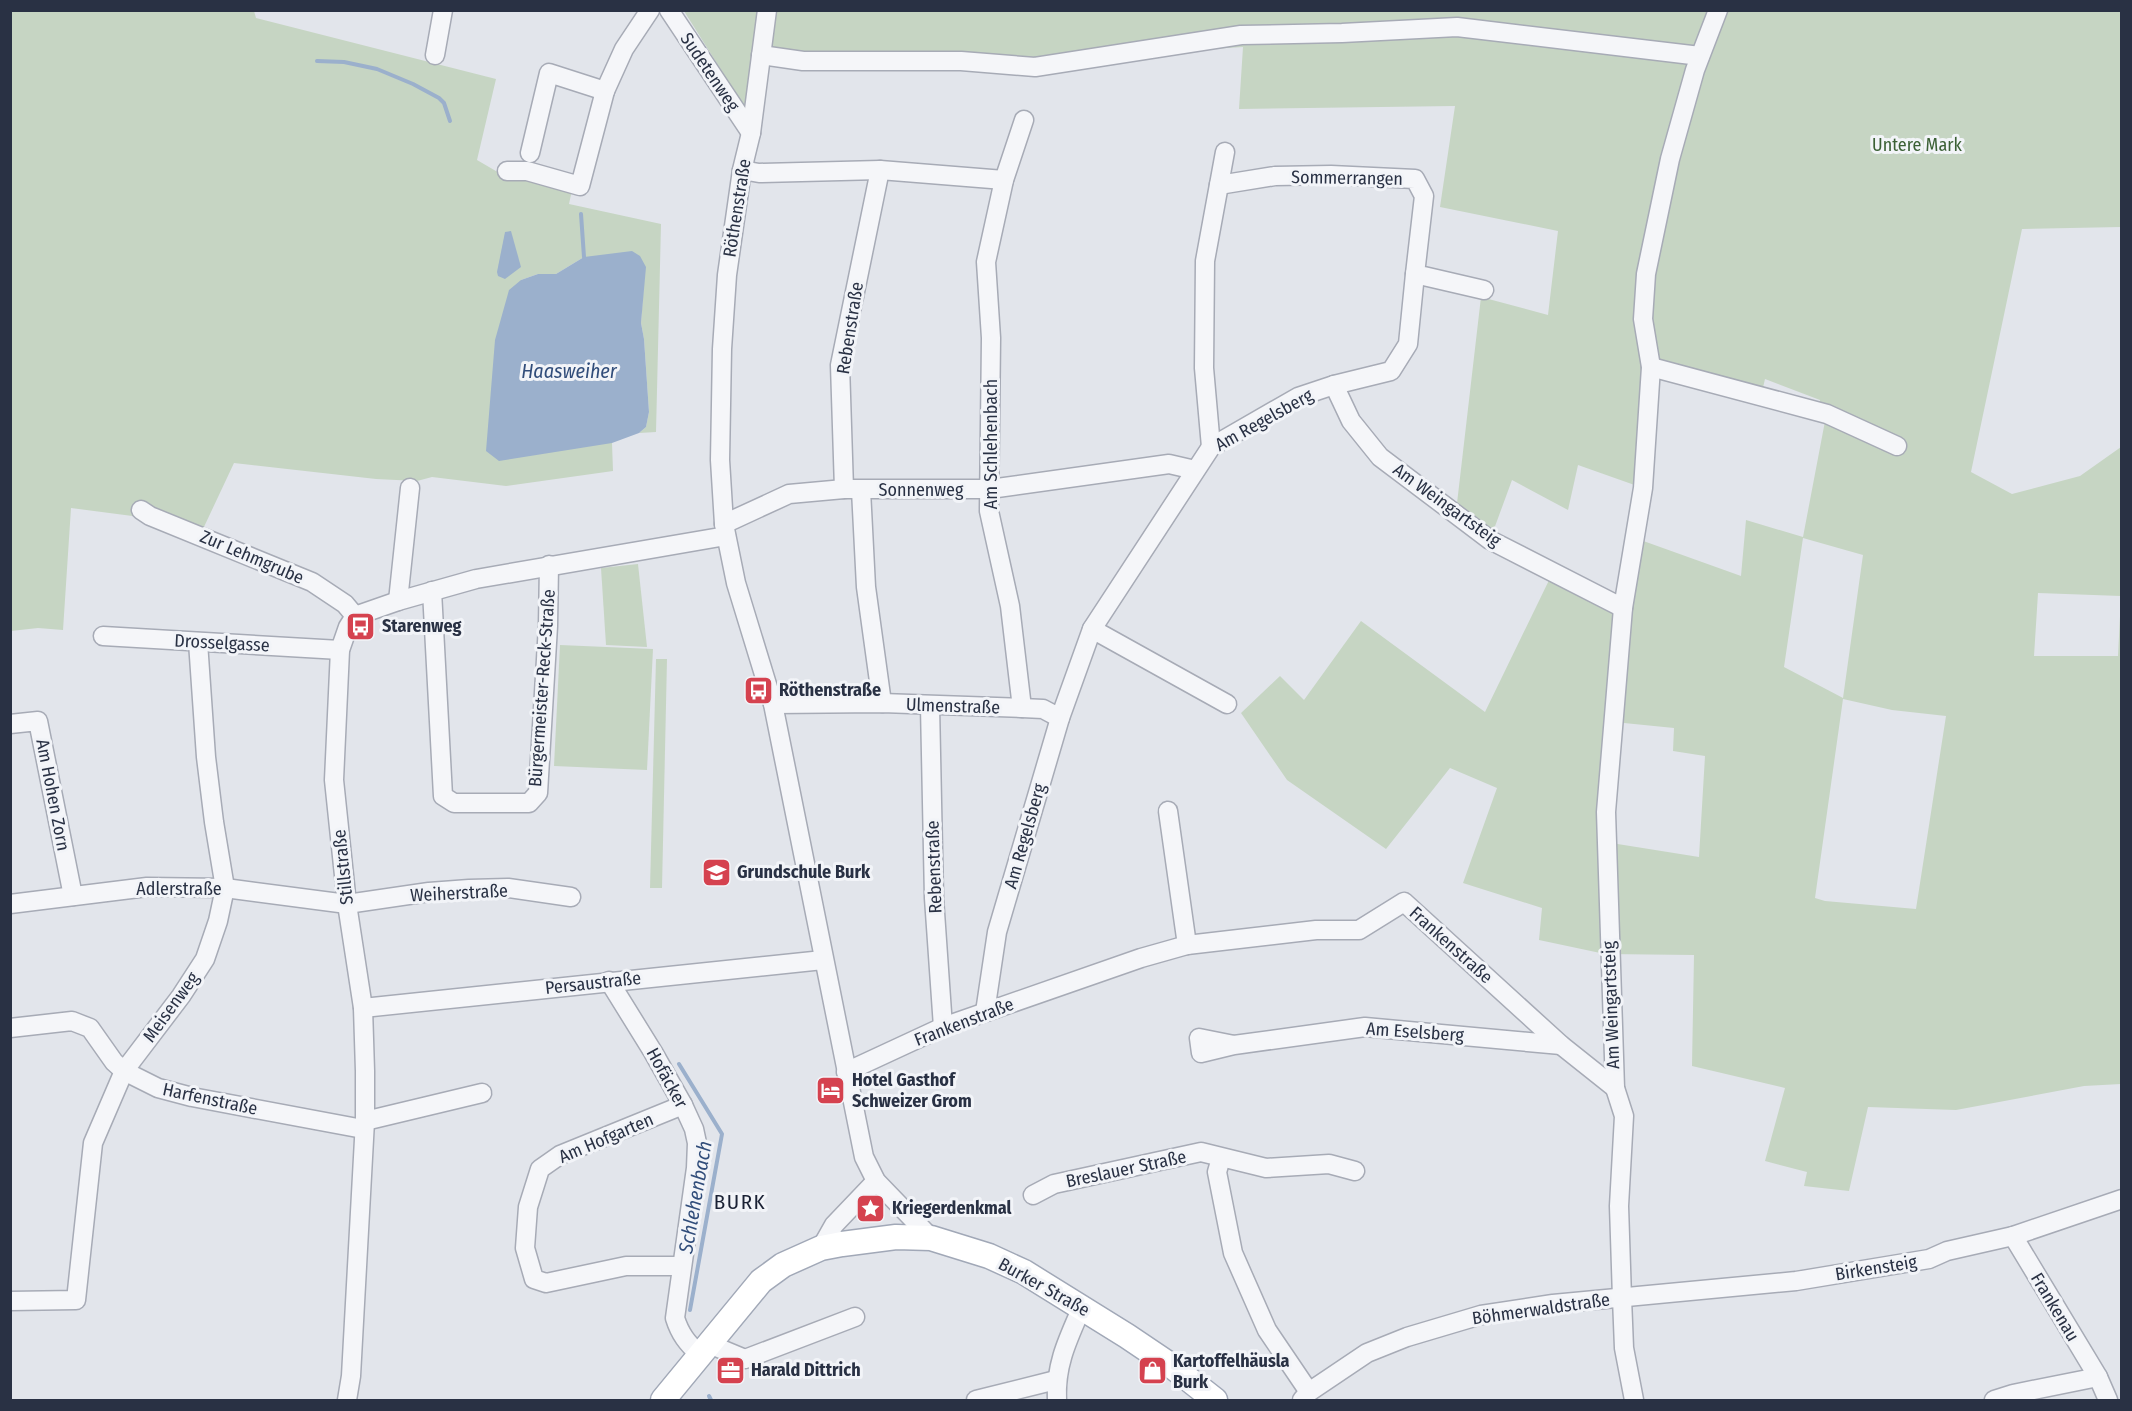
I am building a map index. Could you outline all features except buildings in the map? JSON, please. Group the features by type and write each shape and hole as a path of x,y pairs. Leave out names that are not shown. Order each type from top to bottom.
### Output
{"main road":[{"name":"Burker Straße","path":"663,1401 761,1281 783,1266 821,1248 896,1237 931,1238 988,1256 1023,1272 1082,1307 1173,1367 1215,1401"}],"street":[{"path":"435,55 442,10"},
{"path":"507,171 527,171 580,186 605,91 624,48 650,10"},
{"name":"Sudetenweg","path":"669,10 751,133"},
{"name":"Röthenstraße","path":"768,10 751,133 741,170 727,275 722,349 720,460 725,530 736,583 773,704 864,1157 876,1181 931,1238"},
{"name":"Am Weingartsteig","path":"1634,1401 1624,1348 1619,1206 1624,1116 1615,1088 1606,812 1623,608 1643,488 1651,367 1643,319 1646,274 1670,159 1700,56 1718,10"},
{"path":"761,55 803,61 961,61 1035,67 1241,35 1457,27 1700,56"},
{"path":"530,153 549,73 605,91"},
{"name":"Am Schlehenbach","path":"1022,708 1010,606 989,511 991,338 986,262 1004,180 1024,120"},
{"path":"1211,447 1204,368 1205,261 1225,152"},
{"path":"741,170 759,174 880,170 1004,180"},
{"name":"Rebenstraße","path":"880,170 840,365 852,490 882,703"},
{"name":"Sommerrangen","path":"1219,185 1275,176 1331,175 1414,179 1424,196 1415,274"},
{"path":"1415,274 1484,290"},
{"name":"Am Regelsberg","path":"985,1012 997,933 1060,718 1092,629 1211,447 1298,398 1334,385 1390,371 1408,344 1415,274"},
{"path":"1651,367 1827,414 1897,446"},
{"name":"Am Weingartsteig","path":"1334,385 1351,421 1380,457 1491,540 1623,608"},
{"name":"Sonnenweg","path":"725,530 789,494 852,490 990,489 1169,464 1195,470"},
{"path":"398,601 410,488"},
{"name":"Zur Lehmgrube","path":"141,510 150,516 312,582 345,604 355,616"},
{"path":"355,616 476,579 725,530"},
{"name":"Bürgermeister-Reck-Straße","path":"432,591 443,796 453,803 529,803 538,793 548,626 549,565"},
{"name":"Stillstraße","path":"347,1401 351,1376 364,1125 363,1008 347,904 334,780 340,650 348,627 355,616"},
{"path":"1092,629 1227,704"},
{"name":"Drosselgasse","path":"103,636 340,650"},
{"name":"Meisenweg","path":"10,1301 76,1300 93,1143 124,1071 181,996 205,959 218,921 225,888 213,822 198,642"},
{"name":"Ulmenstraße","path":"773,704 882,703 1043,709 1060,718"},
{"name":"Rebenstraße","path":"930,706 934,898 943,1027"},
{"name":"Am Hohen Zorn","path":"10,724 38,721 73,896"},
{"path":"1168,811 1187,945"},
{"name":"Adlerstraße","path":"10,904 147,887 225,888 347,904"},
{"name":"Weiherstraße","path":"347,904 429,892 469,889 508,888 571,897"},
{"name":"Frankenstraße","path":"846,1072 943,1027 1141,958 1187,945 1316,930 1359,930 1404,902 1561,1045 1615,1088"},
{"name":"Persaustraße","path":"363,1008 824,960"},
{"name":"Hofäcker","path":"609,981 653,1052 694,1129 697,1160 675,1318 687,1343 704,1349"},
{"name":"Harfenstraße","path":"10,1028 72,1021 90,1028 114,1062 124,1071 158,1088 192,1097 364,1125"},
{"name":"Am Eselsberg","path":"1234,1045 1365,1027 1561,1045"},
{"path":"364,1125 482,1093"},
{"name":"Am Hofgarten","path":"681,1266 626,1266 546,1283 534,1279 525,1248 528,1208 540,1169 560,1155 683,1106"},
{"name":"Breslauer Straße","path":"1033,1195 1054,1184 1201,1152 1266,1168 1329,1164 1355,1170"},
{"path":"1221,1158 1217,1172 1233,1254 1267,1330 1306,1396"},
{"path":"821,1248 834,1225 876,1181"},
{"name":"Birkensteig","path":"1622,1298 1796,1281 1929,1259 1947,1251 2013,1236 2121,1199"},
{"name":"Frankenau","path":"2013,1236 2098,1377 2108,1401"},
{"name":"Böhmerwaldstraße","path":"1306,1396 1367,1353 1407,1337 1480,1315 1553,1304 1622,1298"},
{"path":"1057,1401 1056,1380 1066,1342 1082,1307"},
{"path":"704,1349 745,1359 855,1317"},
{"path":"1994,1401 2013,1394 2098,1377"},
{"path":"976,1401 1056,1380"}],"green space":[{"path":"10,11 254,11 256,18 496,79 477,160 501,174 572,190 569,204 661,224 656,432 639,433 646,427 649,412 641,323 645,267 584,257 556,274 538,274 521,280 606,443 612,443 613,471 506,486 432,477 417,481 376,479 234,463 203,529 140,517 71,508 63,630 38,628 11,631"},
{"name":"Untere Mark","path":"684,11 2121,11 2121,227 2022,229 1971,472 2012,494 2080,476 2121,447 2121,596 2121,1084 2084,1086 1956,1110 1868,1107 1849,1191 1804,1186 1807,1172 1765,1161 1785,1088 1692,1066 1694,955 1605,954 1539,940 1542,908 1463,883 1497,788 1450,768 1386,849 1287,780 1241,713 1280,676 1304,700 1361,621 1485,712 1553,572 1623,608 1635,538 1741,576 1746,520 1803,537 1826,416 1818,412 1820,400 1765,379 1761,396 1651,367 1643,488 1578,465 1568,510 1512,480 1490,540 1456,512 1481,297 1548,315 1558,231 1440,207 1455,106 1239,109 1243,47 1034,60 772,51 745,108","holes":["1803,538 1863,555 1843,698 1784,667","2038,593 2121,596 2118,656 2034,656","1843,699 1892,710 1946,716 1916,909 1825,901 1815,898","1614,722 1674,728 1673,751 1705,756 1699,857 1605,842"]},
{"path":"638,564 647,647 606,645 601,568"},
{"path":"560,645 653,649 647,770 554,766"},
{"path":"656,659 667,659 662,888 650,888"}],"water":[{"path":"511,231 521,267 505,279 498,276 497,272 505,232"},
{"name":"Haasweiher","path":"632,251 640,256 646,267 641,323 649,412 646,427 639,433 612,443 499,461 486,451 495,340 509,290 521,280 538,274 556,274 584,257"}],"waterway":[{"path":"317,61 344,62 377,69 413,84 439,98 444,103 450,121"},
{"name":"Schlehenbach","path":"581,214 584,257"},
{"name":"Schlehenbach","path":"679,1064 722,1134 690,1310"},
{"name":"Schlehenbach","path":"709,1396 711,1400"}],"place":[{"name":"Starenweg","path":"361,626"},
{"name":"Röthenstraße","path":"758,690"},
{"name":"Grundschule Burk","path":"716,872"},
{"name":"Hotel Gasthof Schweizer Grom","path":"831,1090"},
{"name":"Kriegerdenkmal","path":"871,1208"},
{"name":"Harald Dittrich","path":"730,1370"},
{"name":"Kartoffelhäusla Burk","path":"1152,1371"}],"district":[{"name":"BURK","path":"740,1202"}]}
